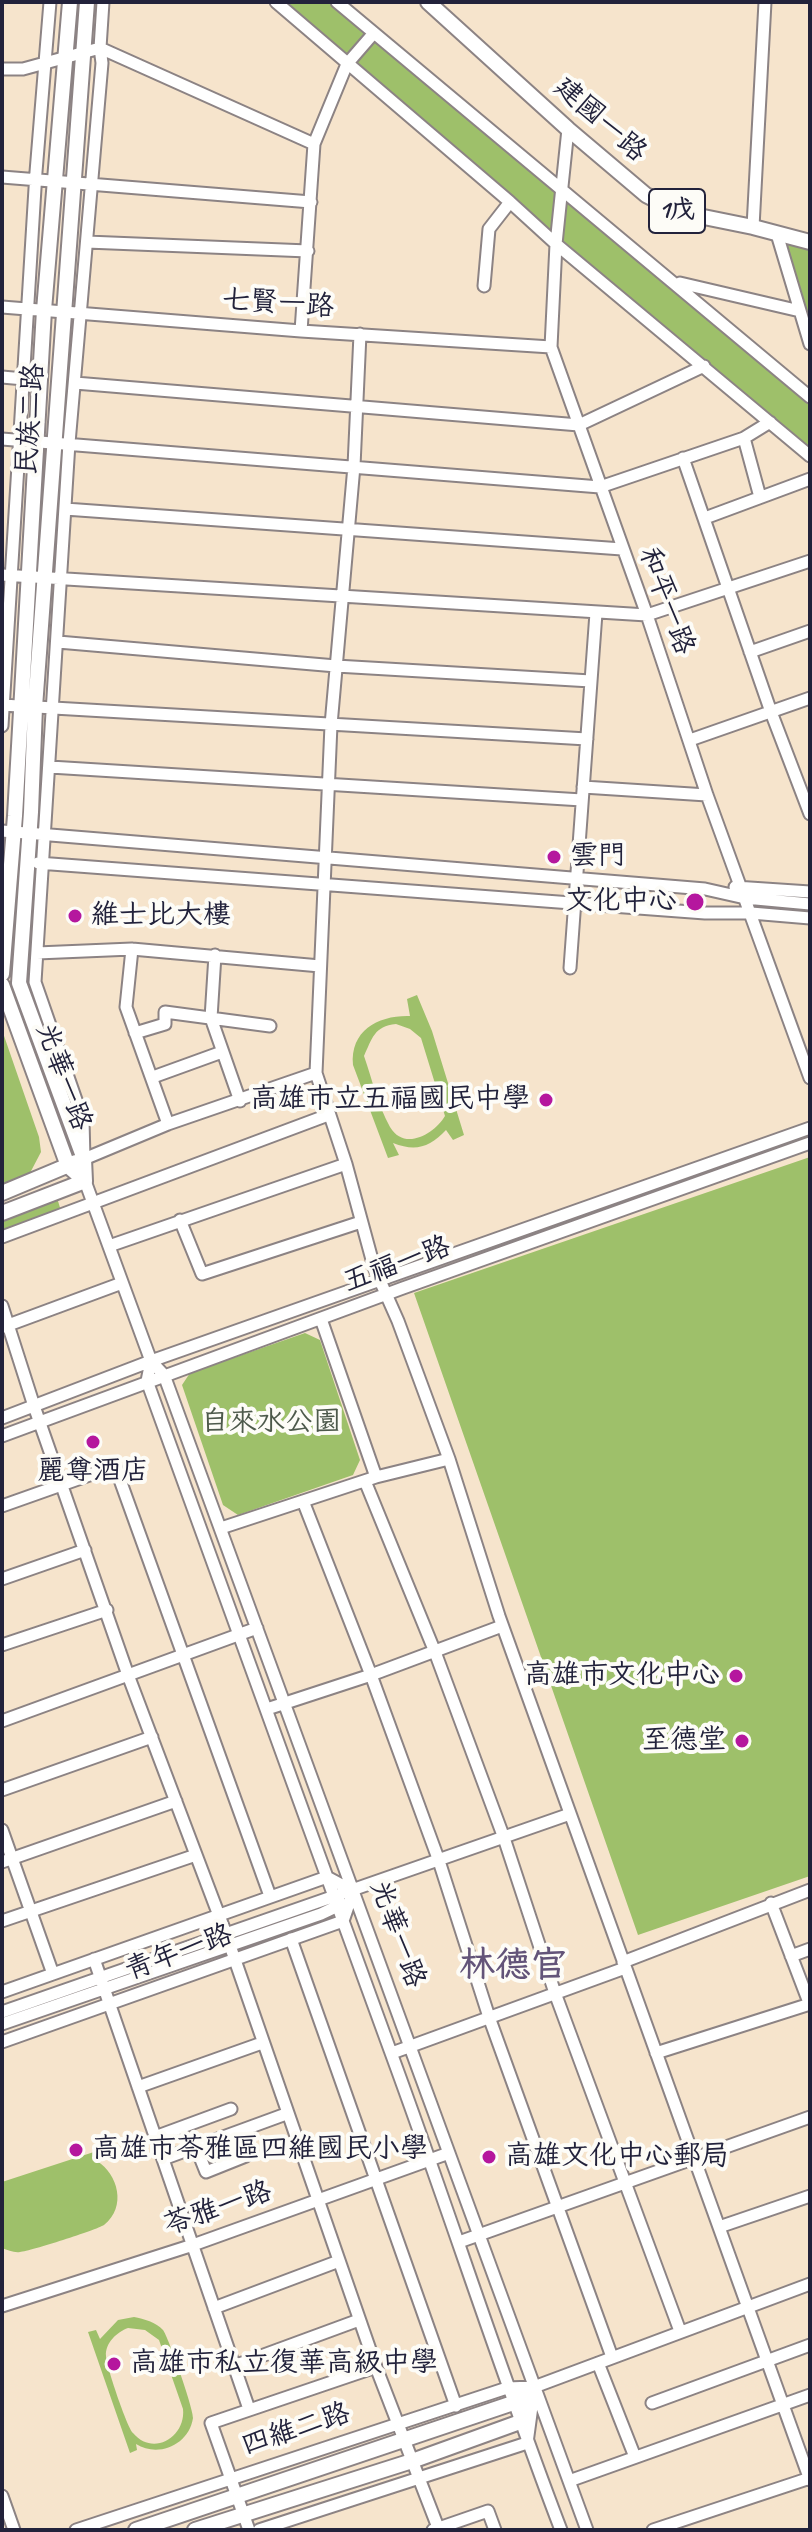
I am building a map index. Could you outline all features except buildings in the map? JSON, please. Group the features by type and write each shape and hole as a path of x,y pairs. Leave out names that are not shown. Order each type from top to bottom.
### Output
{"main road":[{"name":"民族二路","path":"2,974 28,707 29,578 44,310 70,2"},
{"name":"民族二路","path":"28,707 54,580 62,443 64,312 87,2"},
{"name":"建國一路","path":"428,2 646,195 679,212 810,242"},
{"name":"民族二路","path":"14,861 19,983"},
{"name":"光華一路","path":"19,983 84,1159 85,1181"},
{"name":"光華一路","path":"2,985 68,1166 85,1181"},
{"path":"2,1193 84,1159"},
{"path":"2,1213 85,1181"},
{"path":"195,2530 412,2461 520,2422 534,2387"},
{"name":"四維二路","path":"136,2530 513,2403 534,2387"}],"street":[{"name":"民族二路","path":"2,726 7,576 16,503 35,179 50,2"},
{"name":"民族二路","path":"35,982 58,642 54,580 65,509 62,443 75,383 102,63 103,2"},
{"path":"276,2 556,244 810,456"},
{"path":"337,2 810,397"},
{"path":"753,227 765,2"},
{"path":"301,331 314,144 347,64 373,34"},
{"path":"2,69 14,70 100,48 314,144"},
{"name":"和平一路","path":"568,129 556,244 551,347 647,615 707,795 810,1078"},
{"path":"2,177 311,202"},
{"path":"484,286 489,229 510,202"},
{"path":"777,234 810,344"},
{"path":"87,242 308,251"},
{"path":"675,282 800,311"},
{"name":"七賢一路","path":"2,307 551,347"},
{"path":"360,334 354,466 331,725 316,1073 380,1280 449,1459 502,1626 810,2479 653,2530"},
{"path":"75,383 579,425 704,366"},
{"path":"2,377 24,379"},
{"path":"2,439 600,487 744,438 770,422"},
{"path":"744,438 760,497"},
{"path":"683,458 771,712 810,814"},
{"path":"705,518 810,479"},
{"path":"2,502 16,503"},
{"path":"65,509 622,549"},
{"path":"7,576 647,615 810,561"},
{"path":"570,968 596,613"},
{"path":"750,652 810,631"},
{"path":"58,642 336,666 591,681"},
{"path":"690,740 810,698"},
{"path":"2,705 587,739"},
{"path":"50,767 328,784 583,794 707,795"},
{"path":"15,831 743,892 810,892"},
{"path":"14,861 705,913 810,925"},
{"path":"743,892 810,904"},
{"path":"752,917 810,918"},
{"path":"37,953 132,949 320,966"},
{"path":"132,949 126,1007 168,1124"},
{"path":"215,955 211,1018 240,1101"},
{"name":"光華一路","path":"35,982 83,1120 84,1159"},
{"path":"135,1033 165,1024 165,1012 270,1026"},
{"path":"153,1077 222,1052"},
{"path":"84,1159 168,1124 316,1073"},
{"path":"2,1237 328,1115"},
{"name":"五福一路","path":"2,1418 151,1361 810,1128"},
{"name":"五福一路","path":"2,1436 810,1143"},
{"path":"109,1246 346,1164"},
{"name":"光華一路","path":"85,1181 151,1361 164,1375 221,1528 587,2530"},
{"path":"180,1220 202,1274 361,1222"},
{"path":"5,1327 122,1283"},
{"path":"2,1306 5,1327 128,1675 228,1940 286,2114 436,2529 488,2511 495,2530"},
{"path":"321,1319 371,1479 504,1838 555,1993 680,2331"},
{"path":"147,1381 151,1361"},
{"name":"光華一路","path":"147,1381 392,2053 507,2388 561,2530"},
{"path":"221,1528 371,1479 449,1459"},
{"path":"2,1506 115,1466 270,1896"},
{"path":"303,1501 439,1861 489,2017 612,2357"},
{"path":"2,1579 85,1550"},
{"path":"2,1645 107,1610"},
{"path":"267,1709 371,1675 502,1626"},
{"path":"2,1721 257,1628"},
{"path":"2,1790 152,1737"},
{"path":"7,1860 176,1801"},
{"name":"青年一路","path":"2,2012 102,1983 228,1940 336,1901 353,1891 570,1814"},
{"path":"2,1830 7,1860 31,1911 53,1974"},
{"path":"2,1921 196,1855"},
{"path":"327,1877 353,1891 343,1921"},
{"name":"青年一路","path":"2,1992 327,1877"},
{"path":"392,2053 555,1993 771,1903 810,1890"},
{"path":"656,2053 810,2004 771,1903"},
{"name":"青年一路","path":"2,2042 343,1921"},
{"path":"291,1939 456,2406"},
{"path":"791,1956 810,1949"},
{"path":"94,1959 249,2409"},
{"name":"青年一路","path":"2,2024 102,1983"},
{"path":"138,2087 262,2043"},
{"path":"155,2137 231,2109"},
{"path":"163,2159 286,2114"},
{"path":"459,2242 810,2117"},
{"path":"196,2147 206,2172 246,2156"},
{"name":"苓雅一路","path":"2,2306 193,2245 449,2153"},
{"path":"719,2227 810,2196"},
{"path":"214,2308 339,2261"},
{"name":"四維二路","path":"76,2530 507,2388 534,2387 810,2284"},
{"path":"234,2366 359,2320"},
{"path":"652,2403 810,2345"},
{"path":"598,2363 635,2457"},
{"path":"249,2530 211,2423 376,2367"},
{"path":"259,2530 527,2443 534,2387"},
{"path":"569,2481 810,2395"},
{"path":"2,2496 14,2530"}],"green space":[{"path":"284,2 328,2 810,405 810,452"},
{"path":"782,238 810,246 810,331"},
{"path":"417,995 432,1031 464,1135 453,1140 446,1130 422,1146 393,1143 399,1155 388,1158 353,1065 353,1053 356,1042 369,1027 388,1018 410,1016 407,999","holes":["396,1024 410,1029 421,1038 445,1116 427,1134 411,1139 396,1134 390,1127 364,1056 375,1034 383,1027"]},
{"path":"2,1030 39,1137 41,1152 30,1173 2,1184"},
{"path":"810,1157 810,1876 638,1935 414,1293"},
{"path":"58,1201 61,1211 2,1233 2,1219"},
{"name":"自來水公園","path":"305,1333 320,1340 360,1460 353,1475 238,1515 223,1505 182,1385 190,1373"},
{"path":"103,2149 106,2158 97,2161 110,2174 117,2191 116,2209 104,2225 26,2251 2,2248 2,2182"},
{"path":"134,2317 146,2320 160,2327 166,2335 193,2418 186,2435 171,2446 154,2450 136,2444 137,2450 130,2453 88,2332 96,2330 100,2339 118,2320","holes":["128,2328 145,2330 159,2340 183,2409 183,2419 174,2435 158,2443 141,2440 130,2428 106,2356 110,2342 120,2332"]}],"place":[{"name":"雲門","path":"554,857"},
{"name":"文化中心","path":"695,902"},
{"name":"維士比大樓","path":"75,916"},
{"name":"高雄市立五福國民中學","path":"546,1100"},
{"name":"麗尊酒店","path":"93,1442"},
{"name":"高雄市文化中心","path":"736,1676"},
{"name":"至德堂","path":"742,1741"},
{"name":"高雄市苓雅區四維國民小學","path":"76,2150"},
{"name":"高雄文化中心郵局","path":"489,2157"},
{"name":"高雄市私立復華高級中學","path":"114,2364"}],"district":[{"name":"林德官","path":"513,1967"}]}
